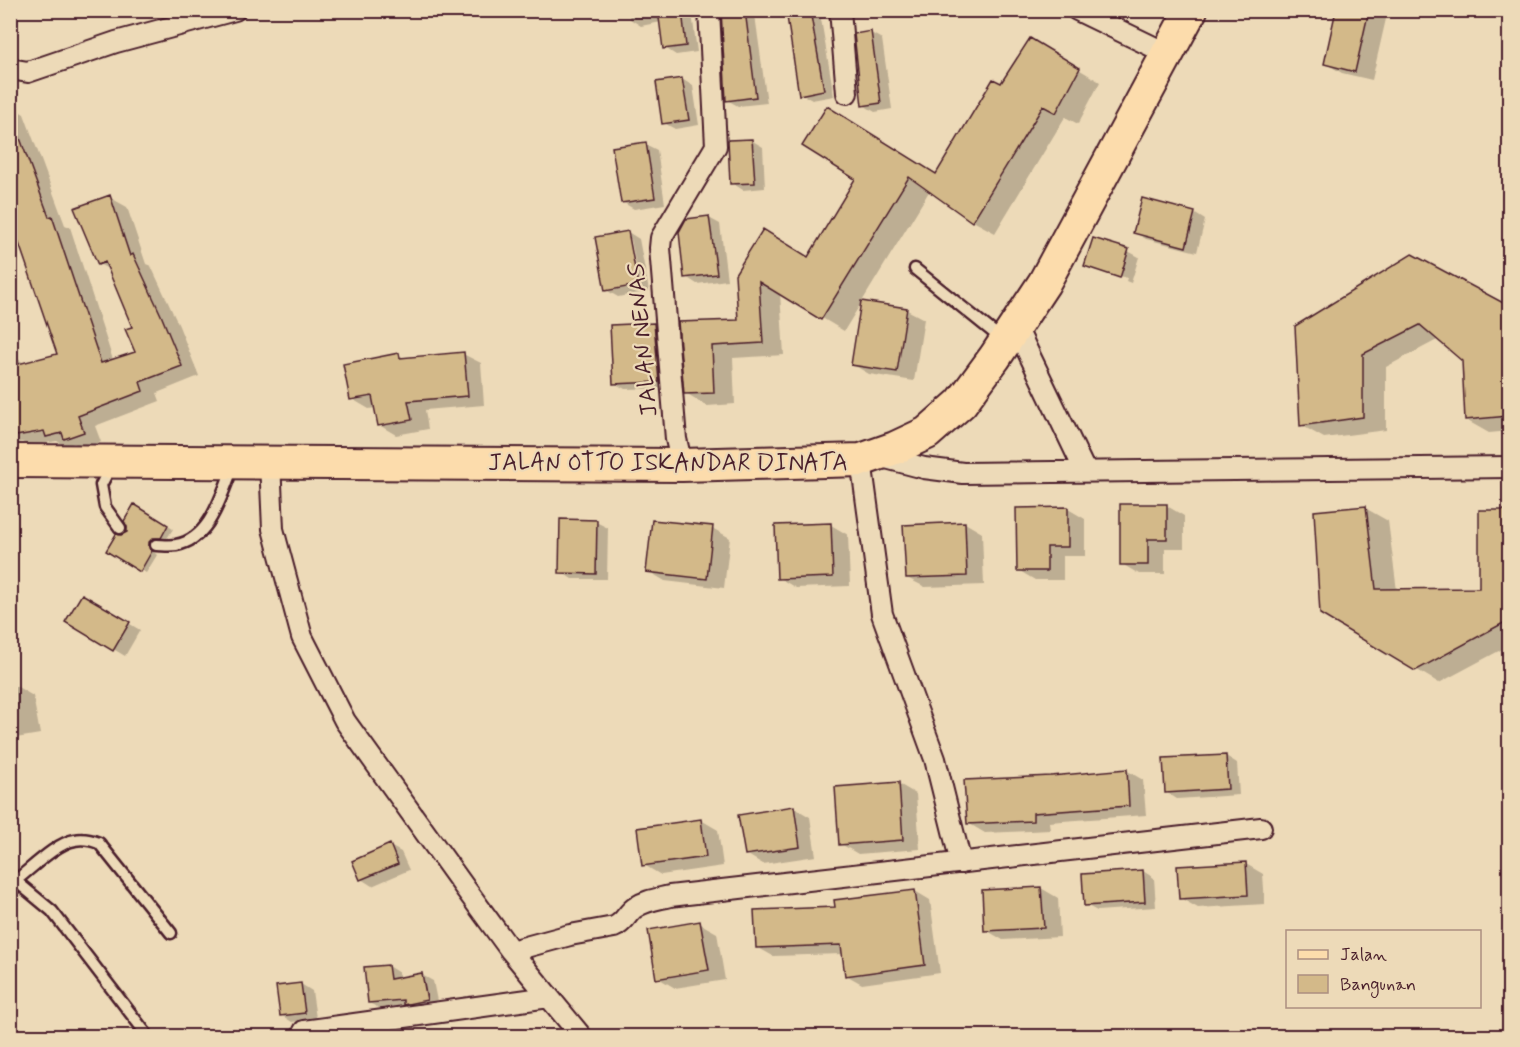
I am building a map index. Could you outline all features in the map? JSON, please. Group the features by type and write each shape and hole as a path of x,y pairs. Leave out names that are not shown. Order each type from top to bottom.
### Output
{"main road":[{"name":"JALAN OTTO ISKANDAR DINATA","path":"10,461 681,465 869,458 927,433 962,403 1044,283 1191,10"}],"street":[{"path":"10,69 28,72 51,66 116,42 235,10"},
{"name":"JALAN NENAS","path":"681,465 676,439 660,248 661,238 716,146 708,10"},
{"path":"840,10 848,93"},
{"path":"1077,10 1168,54"},
{"path":"1011,334 1085,471"},
{"path":"961,863 935,759 882,614 869,458 963,472 1509,467"},
{"path":"270,461 273,529 302,637 345,721 511,951 581,1036"},
{"path":"511,951 570,935 620,925 634,907 649,900 670,896 1260,828"},
{"path":"304,1031 549,997"}],"lane":[{"path":"915,269 1011,334"},
{"path":"113,461 101,485 105,507 120,528"},
{"path":"156,545 176,545 192,539 208,525 235,461"},
{"path":"148,1036 52,911 13,879 62,845 75,840 88,839 99,843 171,933"}],"building":[{"path":"658,10 682,10 686,46 663,49"},
{"path":"721,10 745,10 756,97 726,101"},
{"path":"786,10 810,10 824,90 799,95"},
{"path":"1336,10 1369,10 1355,72 1324,64"},
{"path":"871,31 881,103 862,106 854,34"},
{"path":"1030,38 1080,68 1056,113 1043,106 972,222 909,177 821,320 759,282 763,343 712,346 714,393 684,394 678,322 738,320 735,274 763,229 808,257 855,179 802,146 827,106 936,174 993,79 1001,83"},
{"path":"682,78 689,120 662,124 656,82"},
{"path":"10,119 13,119 49,217 52,216 101,363 135,352 125,329 132,327 105,262 98,265 74,208 110,195 130,256 133,254 182,366 140,382 143,391 78,416 84,432 64,439 62,433 46,437 44,431 10,437 10,366 57,354 11,220"},
{"path":"752,139 755,183 730,184 728,140"},
{"path":"646,142 655,198 621,203 612,147"},
{"path":"1142,198 1195,212 1186,247 1133,233"},
{"path":"709,216 717,274 684,278 679,232 686,219"},
{"path":"628,231 638,285 605,291 595,237"},
{"path":"1093,238 1129,249 1120,278 1084,266"},
{"path":"1412,254 1509,306 1509,416 1465,420 1462,361 1420,325 1363,354 1363,417 1300,426 1295,326"},
{"path":"861,301 907,308 897,372 851,365"},
{"path":"654,323 659,382 613,384 610,325"},
{"path":"464,352 468,396 408,401 412,420 378,426 372,396 350,400 343,364 399,353 400,358"},
{"path":"134,504 168,525 161,538 153,538 149,542 149,548 152,551 140,572 106,551 116,534 121,535 127,532 124,521"},
{"path":"1120,504 1167,504 1167,539 1148,539 1148,565 1120,565"},
{"path":"1366,506 1376,589 1479,588 1479,510 1509,510 1509,620 1415,671 1320,614 1314,511"},
{"path":"1068,507 1068,547 1047,547 1047,571 1017,571 1016,508"},
{"path":"560,519 597,520 596,574 559,573"},
{"path":"652,520 713,526 707,579 646,572"},
{"path":"965,522 967,576 906,578 903,525"},
{"path":"831,523 833,577 777,579 775,525"},
{"path":"82,594 130,622 113,651 65,622"},
{"path":"1226,755 1228,789 1165,793 1163,758"},
{"path":"1127,769 1129,806 1033,813 1033,821 967,824 964,780 1051,776"},
{"path":"899,782 903,840 839,845 835,787"},
{"path":"794,806 800,847 745,855 738,815"},
{"path":"701,819 706,857 642,866 637,828"},
{"path":"390,844 398,864 360,880 352,861"},
{"path":"1246,862 1248,895 1179,899 1177,866"},
{"path":"1143,870 1145,902 1084,906 1082,874"},
{"path":"1041,887 1044,928 984,931 982,890"},
{"path":"915,890 925,965 845,976 841,945 756,948 754,910 835,907 834,900"},
{"path":"700,921 709,970 656,979 648,930"},
{"path":"388,965 390,979 422,973 427,1000 403,1005 403,1000 368,1003 364,967"},
{"path":"301,983 305,1013 280,1016 276,986"}]}
